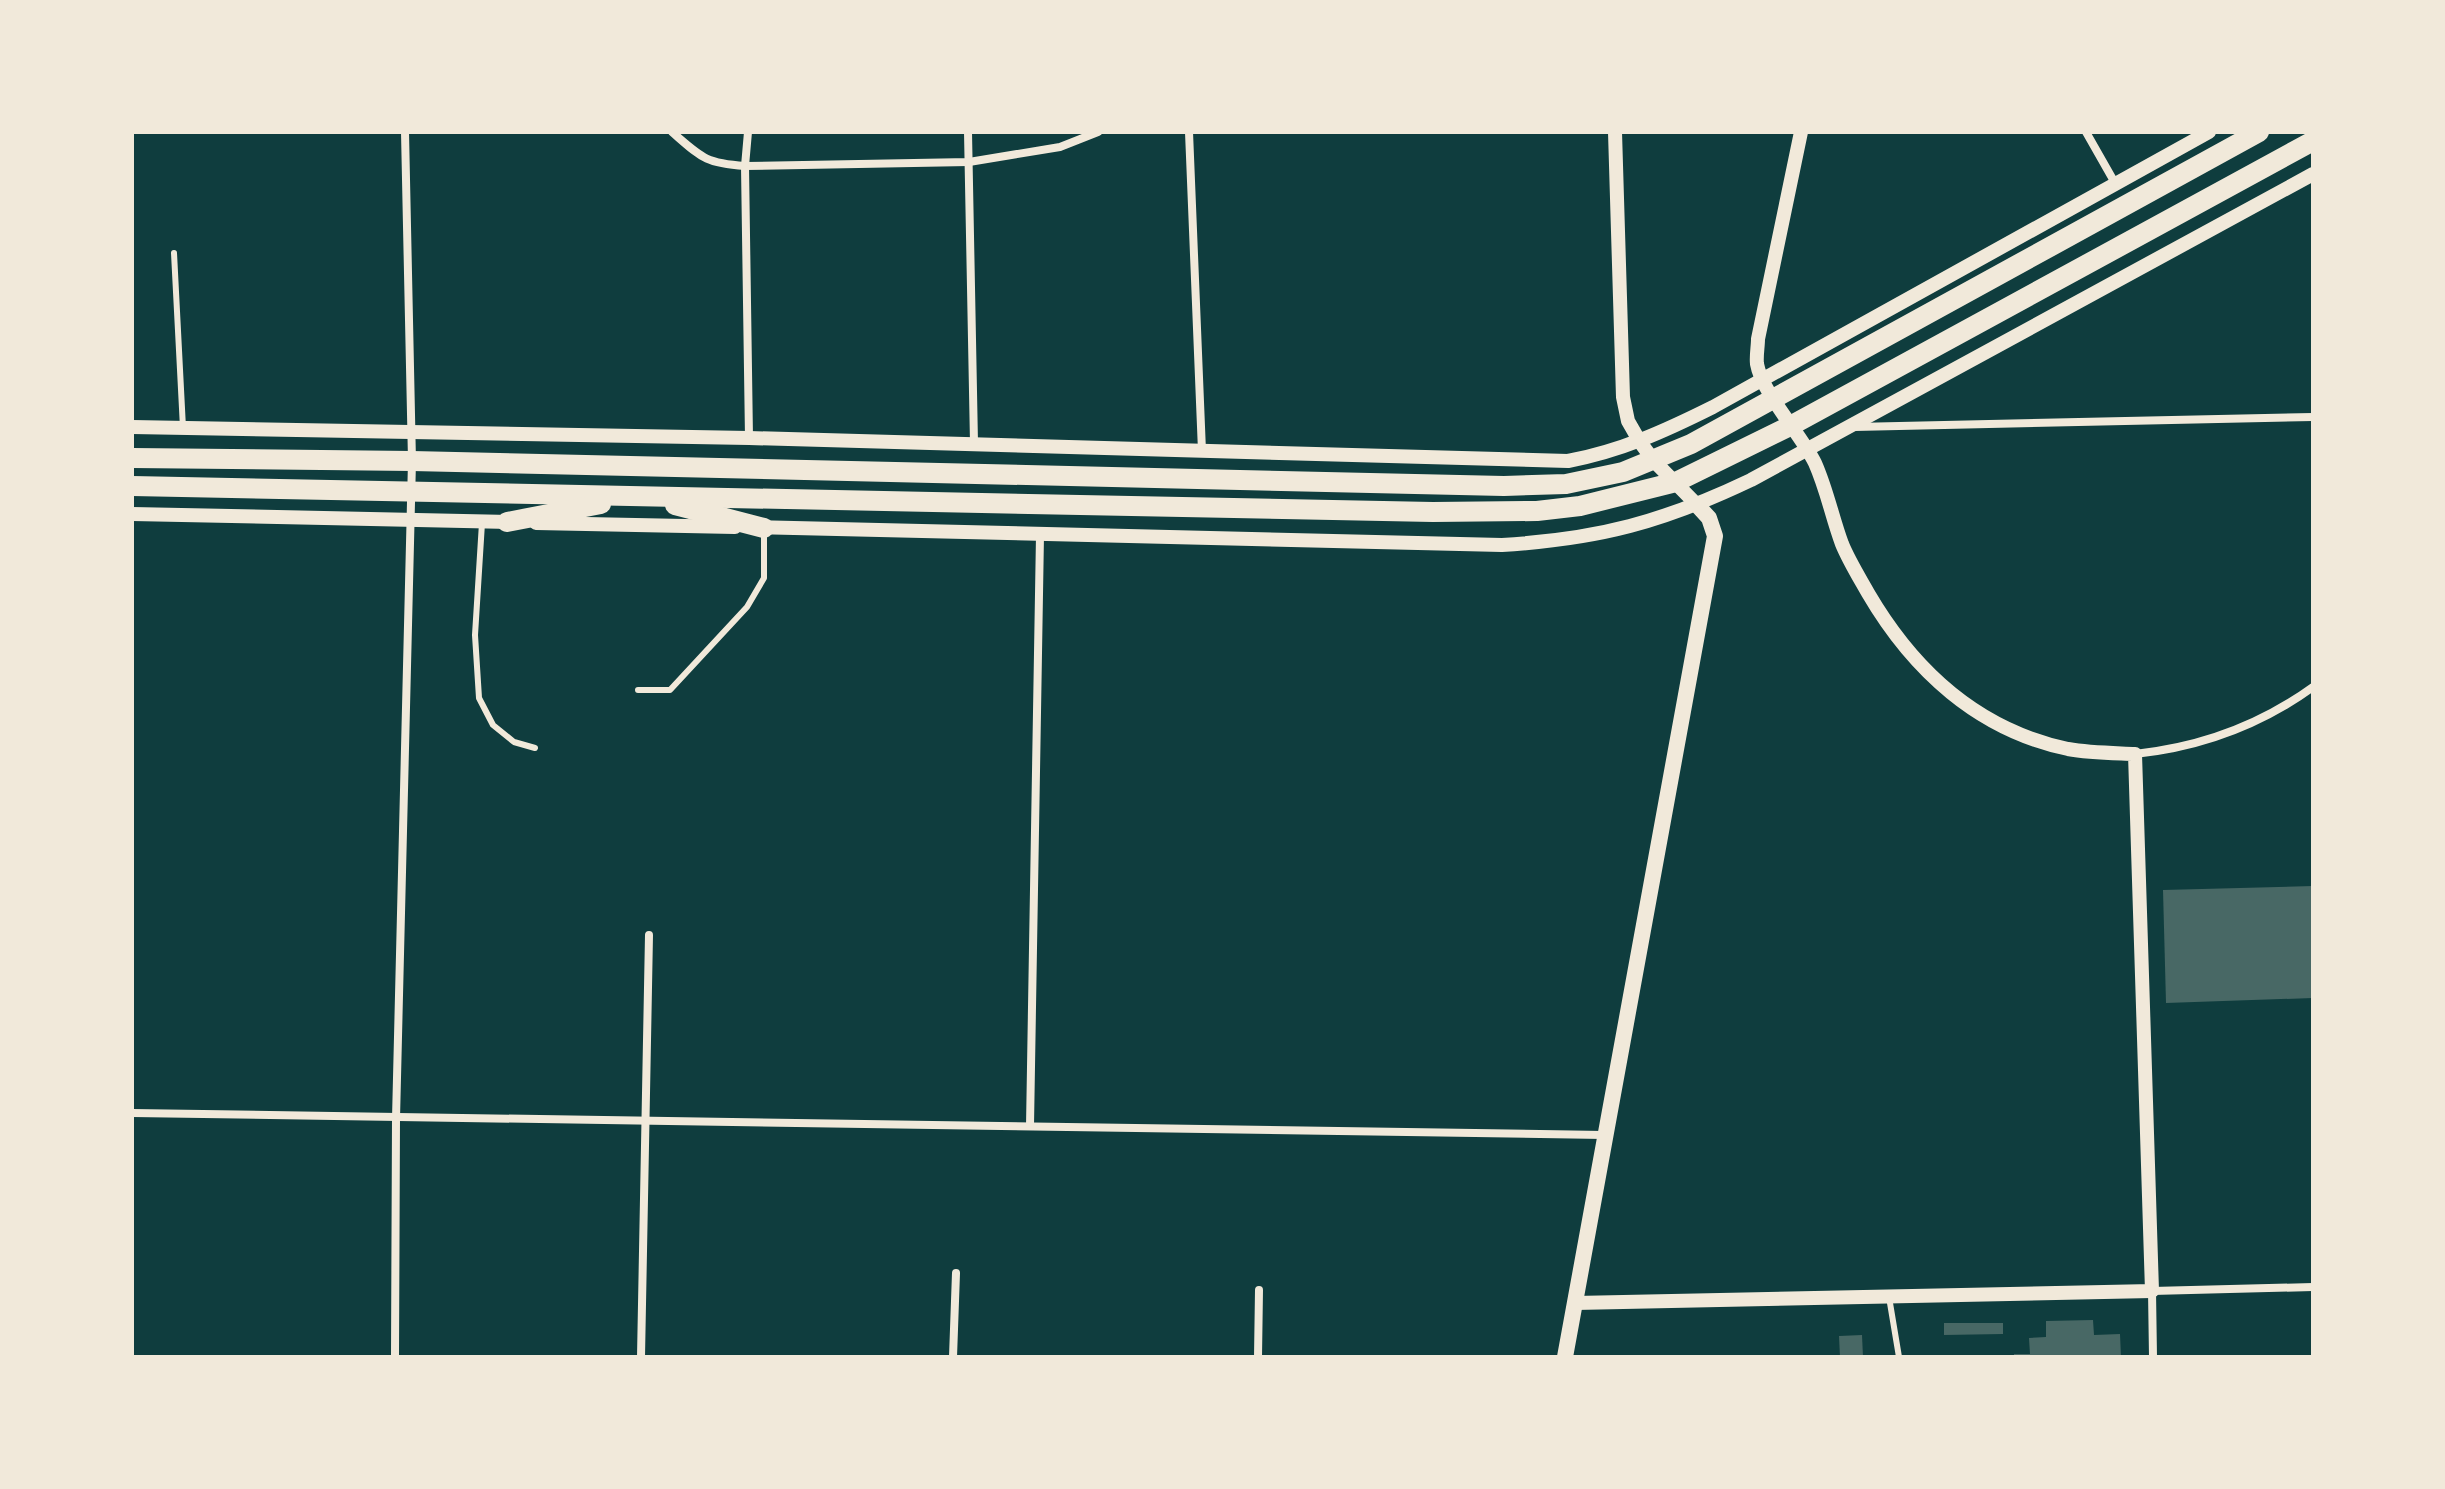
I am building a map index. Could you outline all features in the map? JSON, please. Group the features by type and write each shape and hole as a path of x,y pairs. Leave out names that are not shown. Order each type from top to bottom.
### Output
{"main road":[{"path":"132,458 412,461 1504,486 1566,484 1623,472 1654,461 1776,400 2259,132"},
{"path":"132,486 1418,512 1537,511 1580,506 1676,482 1792,425 2313,141"},
{"path":"507,522 641,496 764,528"},
{"path":"1565,1357 1715,536 1709,518 1698,506"}],"street":[{"path":"395,1357 396,1119 412,461 405,132"},
{"path":"672,132 700,157 714,164 745,166 969,162 1060,147 1098,132"},
{"path":"748,132 745,166 749,438"},
{"path":"968,132 974,443"},
{"path":"1189,132 1202,451"},
{"path":"1615,132 1623,397 1628,421 1654,461 1698,506"},
{"path":"1801,132 1758,339 1757,364 1764,381 1809,449 1826,486 1842,544 1856,572 1907,651 1938,683 1982,716 2027,737 2068,749 2135,754 2172,750 2214,740 2261,720 2313,687"},
{"path":"2086,132 2115,183"},
{"path":"132,427 974,443 1568,461 1640,442 1764,381 2209,132"},
{"path":"132,514 1502,545 1612,532 1698,506 1849,428 2313,174"},
{"path":"1849,428 2313,417"},
{"path":"1030,1126 1040,535"},
{"path":"2135,754 2153,1357"},
{"path":"641,1357 649,935"},
{"path":"132,1113 1604,1135"},
{"path":"953,1357 956,1273"},
{"path":"1575,1303 2313,1287"},
{"path":"1258,1357 1259,1290"}],"lane":[{"path":"174,253 183,428"},
{"path":"482,523 475,635 479,698 493,725 514,742 535,748"},
{"path":"638,690 670,690 747,607 764,578 764,528"},
{"path":"1889,1297 1899,1357"}],"building":[{"path":"2313,886 2313,998 2166,1003 2163,890"},
{"path":"2093,1320 2094,1335 2120,1334 2121,1357 2014,1357 2014,1354 2030,1354 2029,1338 2046,1337 2046,1321"},
{"path":"1944,1323 2003,1323 2003,1334 1944,1335"},
{"path":"1862,1335 1863,1357 1840,1357 1839,1336"}]}
